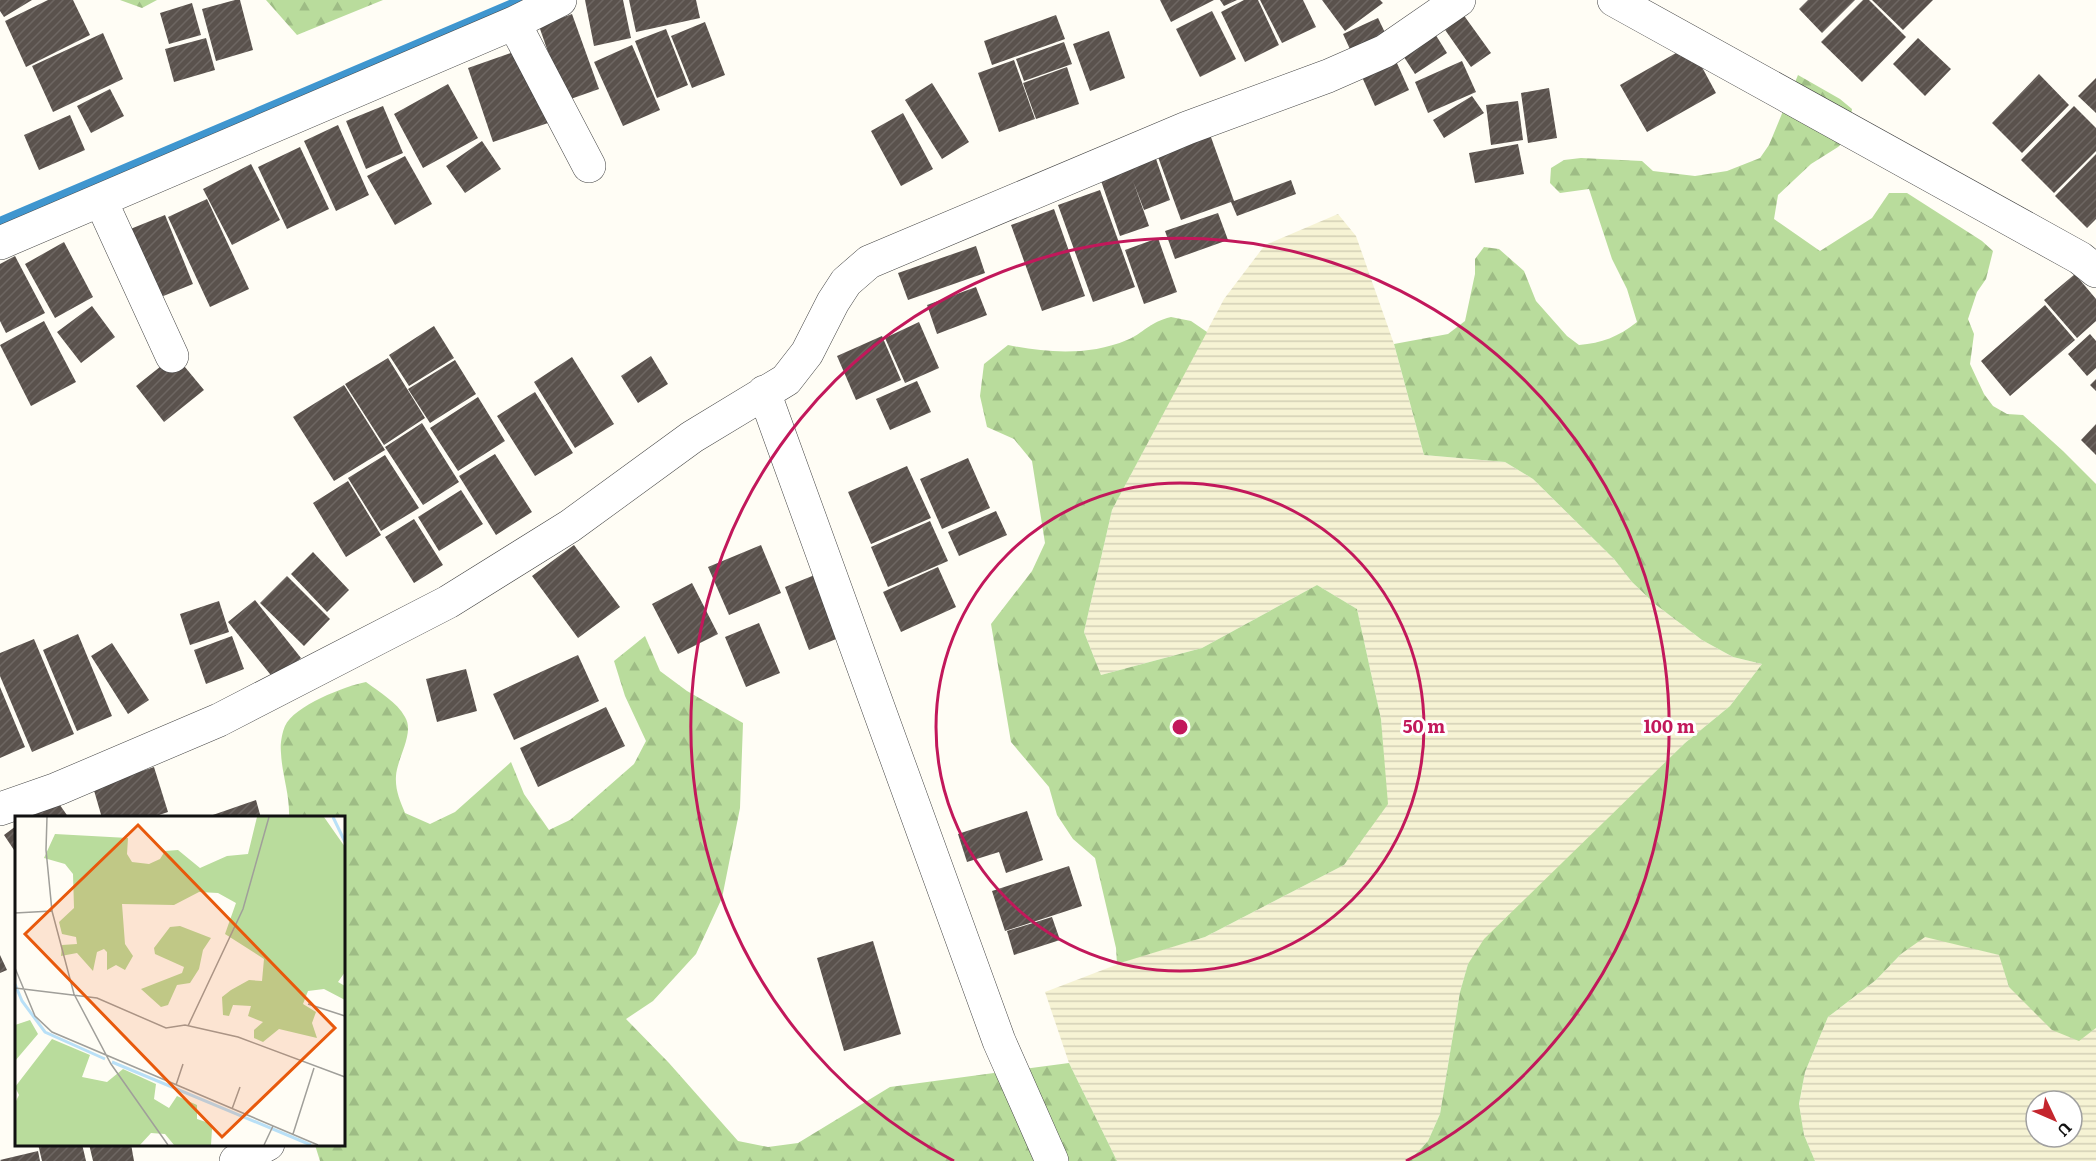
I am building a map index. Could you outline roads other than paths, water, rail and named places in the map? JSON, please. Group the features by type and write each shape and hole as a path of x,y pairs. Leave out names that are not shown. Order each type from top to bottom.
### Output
{"street":[{"path":"0,243 514,23 560,0"},
{"path":"0,809 57,789 219,720 448,602 570,526 692,437 786,380 807,353 846,282 869,262 1187,128 1328,76 1385,51 1460,0"},
{"path":"1614,0 2091,256"},
{"path":"514,23 589,166"},
{"path":"101,201 172,356"},
{"path":"764,392 999,1041 1052,1161"},
{"path":"236,1161 264,1146"}],"waterway":[{"path":"0,222 522,0"}]}
